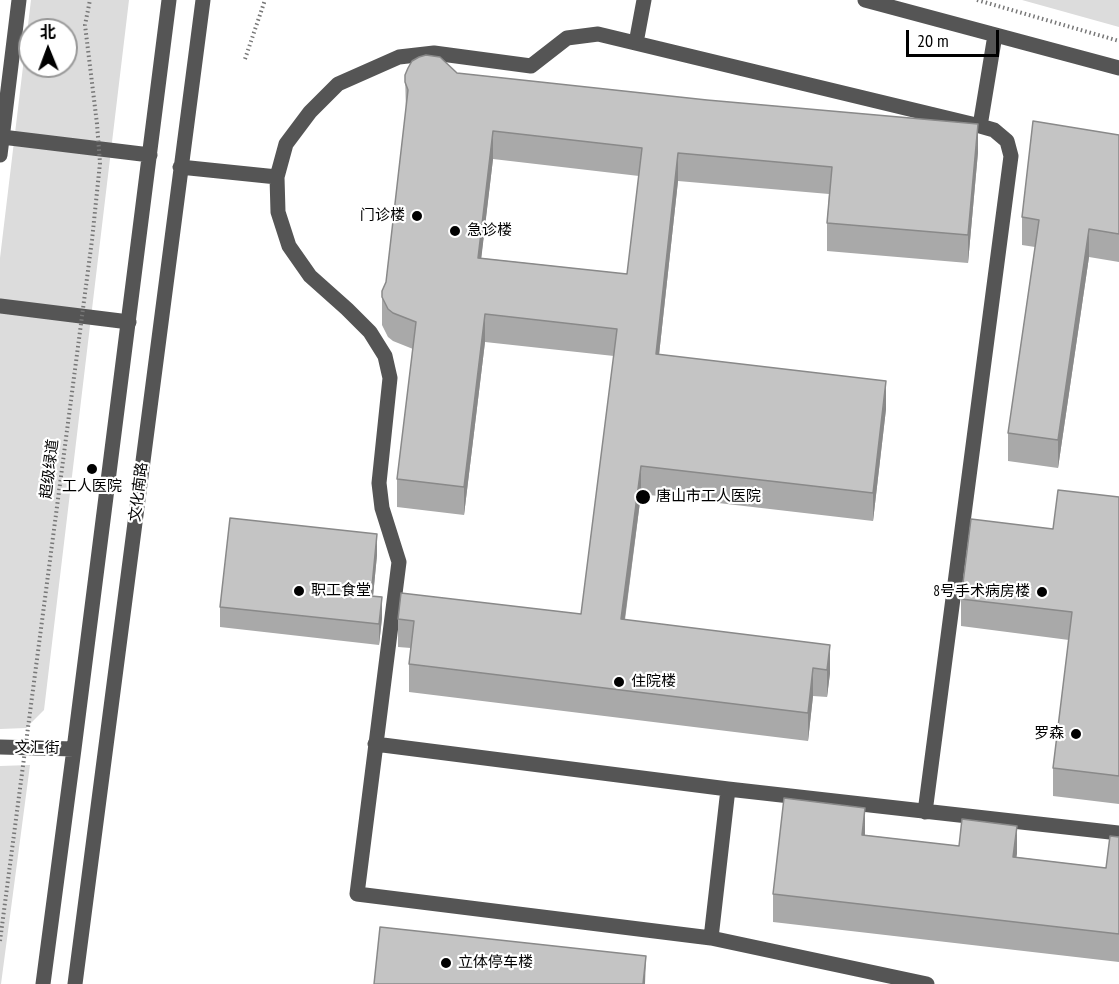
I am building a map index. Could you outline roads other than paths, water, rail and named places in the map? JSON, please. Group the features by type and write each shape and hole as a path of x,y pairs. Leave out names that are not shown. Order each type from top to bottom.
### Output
{"street":[{"path":"0,155 19,0"},
{"path":"43,984 169,0"},
{"name":"文化南路","path":"75,984 203,0"},
{"path":"636,43 644,0"},
{"path":"865,0 1119,68"},
{"path":"925,812 1011,156 1007,141 994,130 980,126 598,34 567,38 531,66 434,53 399,57 338,84 310,112 286,144 277,177 278,212 289,246 310,276 348,309 370,332 385,356 390,378 379,483 382,508 399,562 357,894 711,938 927,984"},
{"path":"980,126 995,35"},
{"path":"2,137 150,155"},
{"path":"180,167 277,177"},
{"path":"0,306 129,322"},
{"path":"375,744 728,789 1119,833"},
{"name":"文汇街","path":"0,747 74,749"},
{"path":"711,938 728,789"}],"place":[{"name":"门诊楼","path":"417,216"},
{"name":"急诊楼","path":"455,231"},
{"name":"工人医院","path":"92,469"},
{"name":"唐山市工人医院","path":"643,497"},
{"name":"职工食堂","path":"299,591"},
{"name":"8号手术病房楼","path":"1042,592"},
{"name":"住院楼","path":"619,682"},
{"name":"罗森","path":"1076,734"},
{"name":"立体停车楼","path":"446,963"}]}
